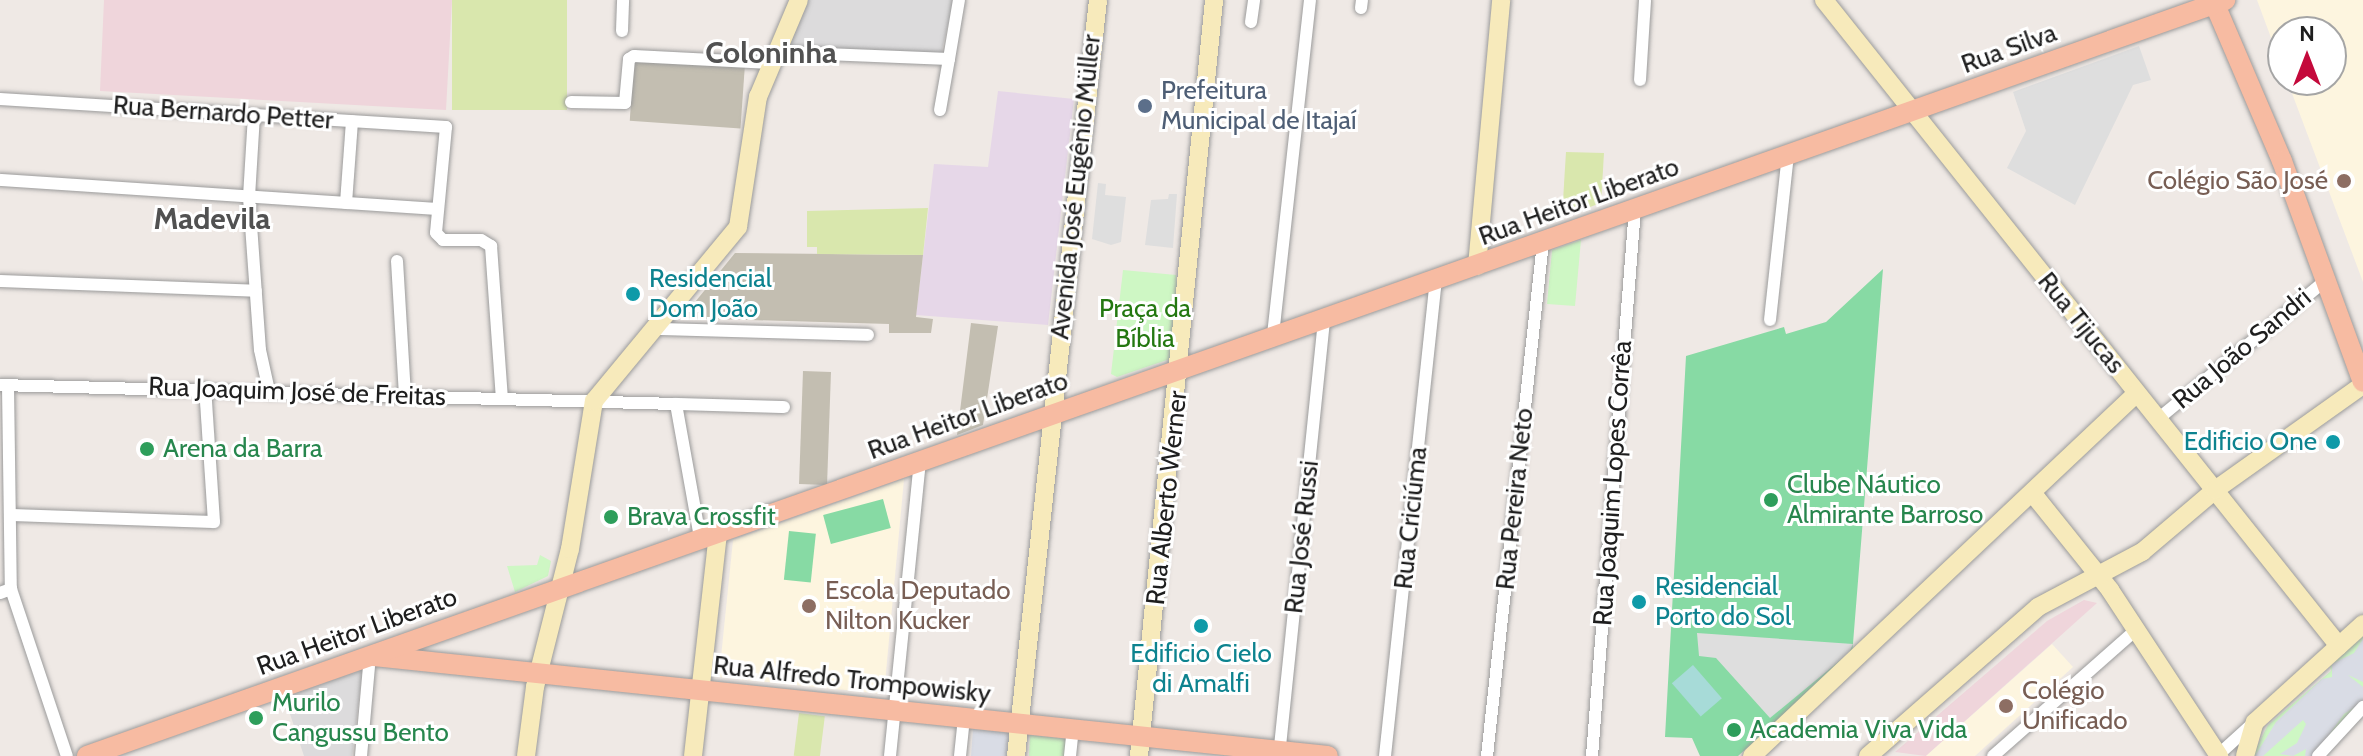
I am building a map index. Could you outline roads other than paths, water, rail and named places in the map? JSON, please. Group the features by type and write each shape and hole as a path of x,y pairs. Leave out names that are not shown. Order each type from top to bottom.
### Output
{"main road":[{"name":"Rua Silva","path":"1912,111 2217,1"},
{"path":"2217,1 2327,279 2363,383"},
{"name":"Rua Heitor Liberato","path":"87,756 920,463 1052,412 1477,266 1912,111"},
{"name":"Rua Alfredo Trompowisky","path":"370,655 1073,729 1140,746 1328,756"}],"street":[{"path":"622,31 623,0"},
{"path":"526,756 539,671 559,588 594,401 658,329 738,227 758,97 799,0"},
{"path":"940,110 959,0"},
{"name":"Avenida José Eugênio Müller","path":"1016,756 1098,0"},
{"name":"Rua Alberto Werner","path":"1140,746 1182,367 1214,0"},
{"path":"1251,22 1254,0"},
{"path":"1273,335 1310,0"},
{"path":"1477,266 1501,0"},
{"path":"1640,80 1645,0"},
{"name":"Rua Tijucas","path":"1831,4 1912,111 2339,646"},
{"path":"571,102 625,103 629,59 634,56 949,59"},
{"name":"Rua Bernardo Petter","path":"0,99 446,127 435,209"},
{"path":"254,115 249,197 256,291 269,391"},
{"path":"346,203 352,121"},
{"path":"1770,320 1788,155"},
{"path":"0,180 435,209 440,239 481,240 493,253 502,398"},
{"name":"Rua Joaquim Lopes Corrêa","path":"1592,756 1635,209"},
{"name":"Rua Pereira Neto","path":"1487,756 1543,242"},
{"path":"397,261 405,395"},
{"name":"Rua João Sandri","path":"2158,419 2327,279"},
{"name":"Rua Criciúma","path":"1385,756 1436,280"},
{"path":"0,281 256,291"},
{"name":"Rua José Russi","path":"1280,753 1324,318"},
{"path":"658,329 868,335"},
{"path":"1868,756 2025,617 2142,552 2215,490 2363,383"},
{"path":"4,386 11,515 5,591 67,756"},
{"name":"Rua Joaquim José de Freitas","path":"4,386 205,388 784,407"},
{"path":"11,515 214,522 205,388"},
{"path":"1752,756 2034,495 2137,393"},
{"path":"676,404 709,535 701,689 693,756"},
{"path":"890,756 920,463"},
{"path":"2034,495 2137,629 2218,756 2363,624"},
{"path":"1993,756 2137,629"},
{"path":"361,756 370,655"},
{"path":"2318,756 2363,707"},
{"path":"960,756 964,718"},
{"path":"2245,756 2255,722"},
{"path":"1070,756 1073,729"}],"water":[{"path":"1693,665 1722,698 1701,717 1672,683"}],"place":[{"name":"Prefeitura Municipal de Itajaí","path":"1145,106"},
{"name":"Colégio São José","path":"2344,181"},
{"name":"Residencial Dom João","path":"633,294"},
{"name":"Edificio One","path":"2333,442"},
{"name":"Arena da Barra","path":"147,449"},
{"name":"Clube Náutico Almirante Barroso","path":"1771,500"},
{"name":"Brava Crossfit","path":"611,517"},
{"name":"Residencial Porto do Sol","path":"1639,602"},
{"name":"Escola Deputado Nilton Kucker","path":"809,606"},
{"name":"Edificio Cielo di Amalfi","path":"1201,626"},
{"name":"Colégio Unificado","path":"2006,706"},
{"name":"Murilo Cangussu Bento","path":"256,718"},
{"name":"Academia Viva Vida","path":"1734,730"}],"district":[{"name":"Coloninha","path":"771,53"},
{"name":"Madevila","path":"212,219"}],"park label":[{"name":"Praça da Bíblia","path":"1145,324"}]}
